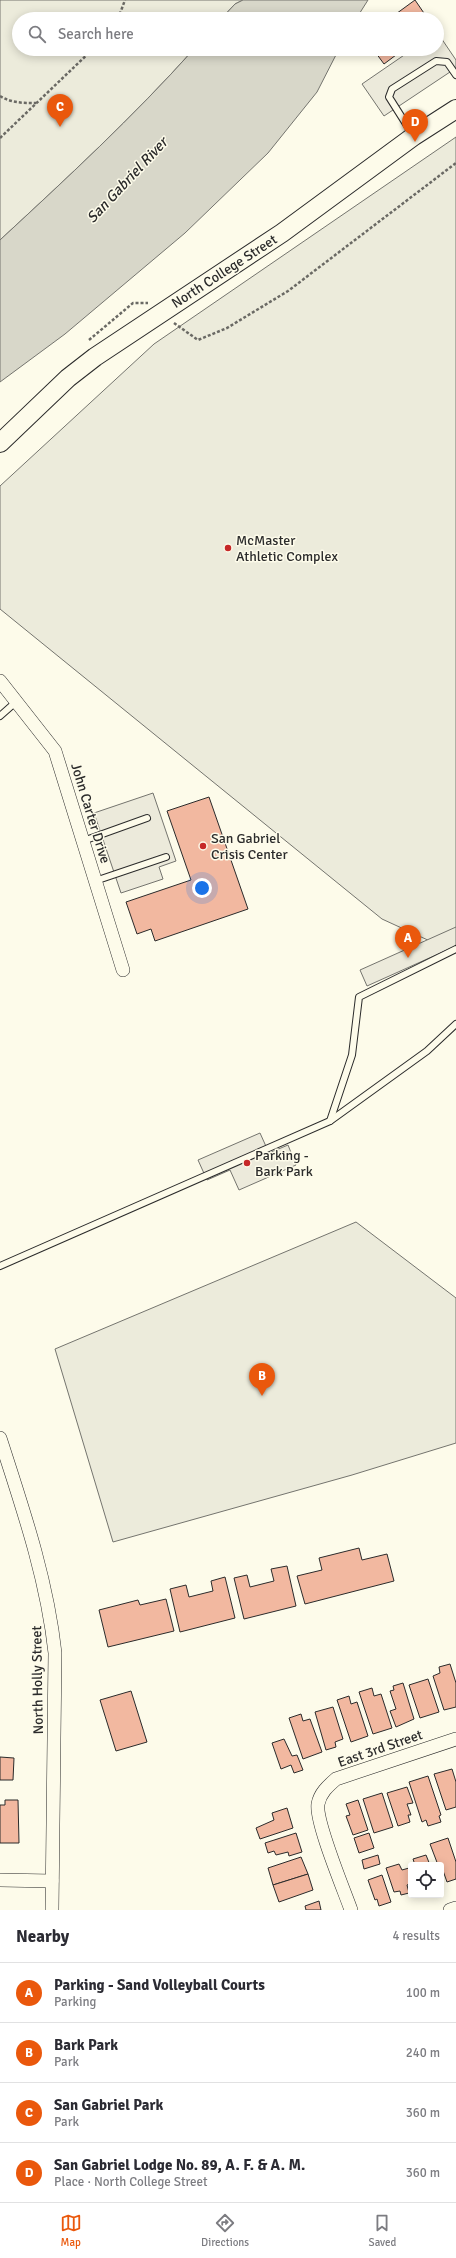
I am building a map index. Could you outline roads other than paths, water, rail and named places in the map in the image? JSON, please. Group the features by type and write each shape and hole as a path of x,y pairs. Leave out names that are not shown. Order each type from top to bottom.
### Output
{"street":[{"name":"North College Street","path":"0,443 68,378 131,332 282,233 414,136 456,109"},
{"name":"John Carter Drive","path":"0,681 55,751 123,970"},
{"name":"North Holly Street","path":"0,1438 38,1556 52,1617 55,1653 52,1910"},
{"name":"East 3rd Street","path":"351,1910 320,1822 318,1804 324,1789 336,1780 456,1739"},
{"path":"0,1880 52,1881"},
{"path":"450,1910 456,1908"}],"lane":[{"path":"414,136 389,97 392,89 436,61 447,62 456,75"},
{"path":"0,716 17,701"},
{"path":"83,841 147,818"},
{"path":"95,880 166,857"},
{"path":"330,1121 352,1055 359,997 456,949"},
{"path":"0,1266 330,1121 426,1051 456,1024"}],"water":[{"path":"243,0 368,0 360,12 228,12 235,4"},
{"name":"San Gabriel River","path":"188,56 335,56 317,92 268,153 185,233 65,334 0,382 0,240 75,170"}],"place":[{"name":"San Gabriel Park","path":"60,127"},
{"name":"San Gabriel Lodge No. 89, A. F. & A. M.","path":"415,142"},
{"name":"McMaster Athletic Complex","path":"228,548"},
{"name":"San Gabriel Crisis Center","path":"203,846"},
{"name":"Parking - Sand Volleyball Courts","path":"408,958"},
{"name":"Parking - Bark Park","path":"247,1163"},
{"name":"Bark Park","path":"262,1396"}]}
